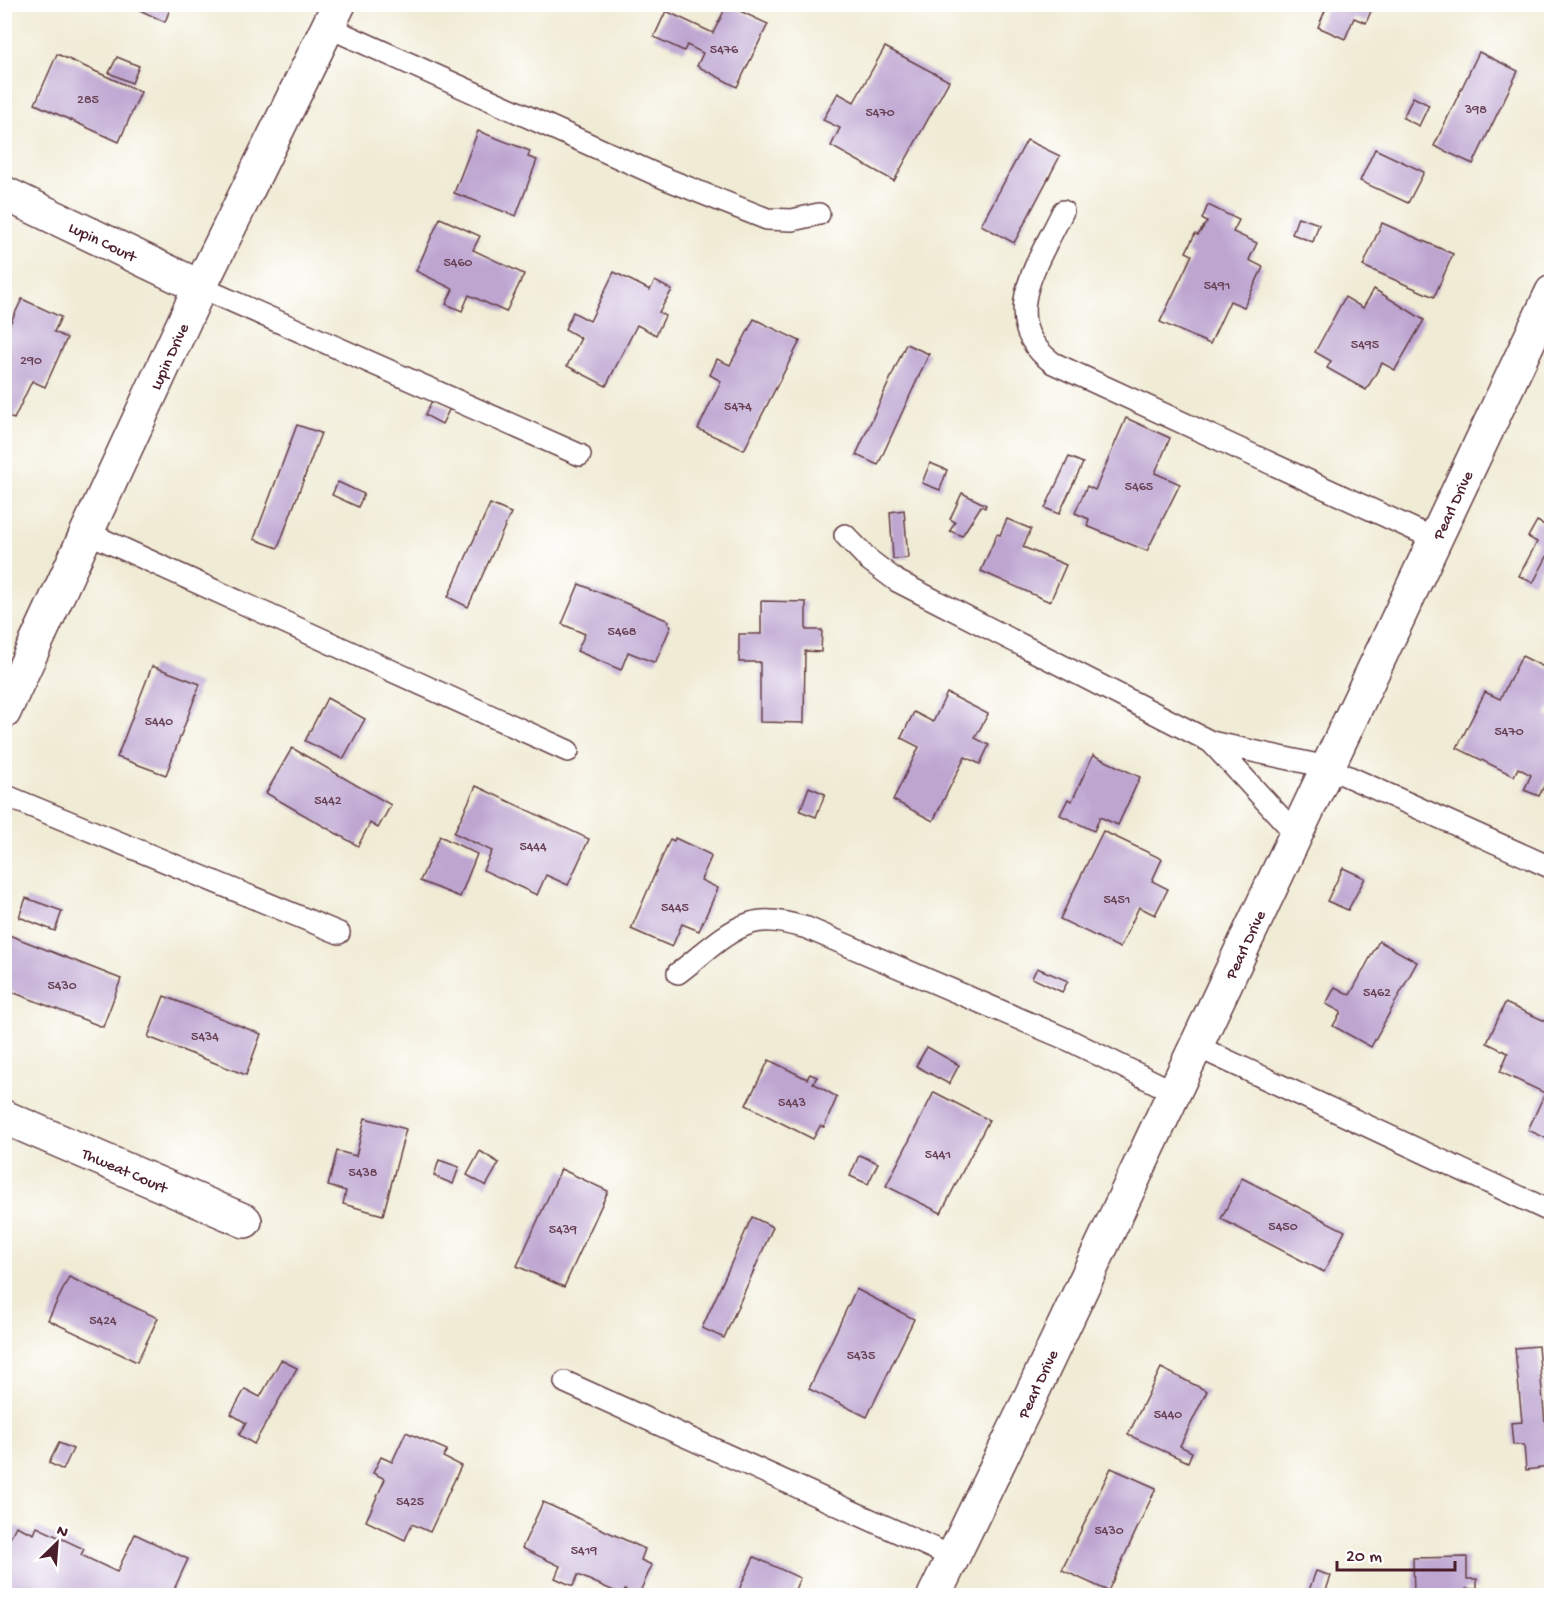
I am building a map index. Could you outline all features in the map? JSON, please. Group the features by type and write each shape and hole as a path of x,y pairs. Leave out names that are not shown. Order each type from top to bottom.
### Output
{"street":[{"name":"Lupin Drive","path":"4,712 200,287 333,16"},
{"name":"Lupin Court","path":"4,193 200,287"},
{"name":"Pearl Drive","path":"933,1596 1196,1046 1551,293"},
{"name":"Thweat Court","path":"4,1117 245,1221"}],"lane":[{"path":"333,16 664,178 767,219 792,220 819,214"},
{"path":"1063,211 1024,294 1025,324 1039,353 1053,363 1435,539"},
{"path":"200,287 580,455"},
{"path":"86,532 568,751"},
{"path":"845,535 869,560 897,581 1211,742 1327,767 1551,867"},
{"path":"1211,742 1296,834"},
{"path":"4,795 339,933"},
{"path":"678,973 730,934 751,923 786,923 807,928 1071,1041 1174,1092"},
{"path":"1196,1046 1551,1212"},
{"path":"565,1382 953,1557"}],"building":[{"path":"127,4 172,4 165,22"},
{"path":"1323,4 1374,4 1366,23 1354,18 1345,39 1318,27 1327,6"},
{"path":"727,5 768,24 737,87 697,66 703,53 687,45 684,51 654,37 666,11 713,33"},
{"path":"885,47 949,81 894,181 831,146 840,128 823,120 838,93 854,102"},
{"path":"1479,52 1518,71 1473,164 1434,146"},
{"path":"57,54 141,92 119,142 35,104"},
{"path":"117,57 139,66 132,83 109,73"},
{"path":"1413,97 1429,105 1419,126 1403,118"},
{"path":"478,131 530,151 528,157 537,160 516,216 454,193"},
{"path":"1027,140 1060,156 1014,243 981,225"},
{"path":"1375,149 1424,172 1408,203 1360,181"},
{"path":"1208,205 1239,220 1233,232 1257,243 1249,260 1263,267 1244,307 1230,301 1210,344 1160,322 1192,255 1186,252 1195,234 1198,235 1207,222 1202,219"},
{"path":"1298,217 1319,224 1313,242 1292,234"},
{"path":"440,218 480,236 473,250 524,274 506,312 469,295 462,311 446,304 453,289 416,271"},
{"path":"1382,223 1453,254 1434,297 1363,266"},
{"path":"614,272 650,290 655,281 672,290 659,312 665,316 656,335 637,325 606,386 567,366 581,338 565,329 573,312 590,321"},
{"path":"1374,289 1424,320 1395,370 1382,363 1366,390 1327,368 1331,361 1315,352 1345,297 1363,308"},
{"path":"22,299 61,317 54,332 67,338 45,387 32,381 14,419 4,415 4,336"},
{"path":"754,319 800,341 744,450 698,429 721,381 710,375 717,359 730,365"},
{"path":"906,344 929,354 878,465 856,455"},
{"path":"433,399 450,408 442,424 425,415"},
{"path":"1126,418 1170,438 1155,473 1180,484 1147,551 1087,526 1089,519 1075,513 1087,486 1095,490"},
{"path":"297,425 321,433 278,548 254,539"},
{"path":"1069,457 1083,463 1059,514 1045,508"},
{"path":"930,463 947,470 940,490 922,483"},
{"path":"338,482 364,494 358,507 332,495"},
{"path":"962,493 986,505 985,508 981,506 962,536 950,531 955,522 950,519"},
{"path":"490,504 511,513 468,607 448,597"},
{"path":"904,510 908,558 893,559 890,512"},
{"path":"1007,519 1031,529 1023,547 1066,565 1050,602 981,571 997,534 1000,535"},
{"path":"1537,521 1552,529 1552,547 1533,583 1519,576 1537,542 1528,537"},
{"path":"579,584 669,621 668,624 671,626 656,661 653,662 628,652 621,670 577,651 585,634 562,624"},
{"path":"761,601 806,602 806,630 822,630 821,652 805,651 804,723 760,722 760,662 739,662 739,634 761,634"},
{"path":"1522,656 1552,671 1552,704 1546,715 1552,719 1552,741 1547,750 1552,752 1552,770 1539,796 1524,790 1531,775 1518,768 1514,776 1457,748 1485,692 1500,699"},
{"path":"152,666 200,684 166,775 117,757"},
{"path":"947,693 988,714 975,738 989,745 980,764 965,757 933,821 893,800 919,747 901,738 914,712 933,722"},
{"path":"327,698 365,719 343,759 305,741"},
{"path":"292,748 391,805 378,828 370,823 358,846 266,793"},
{"path":"1093,755 1140,777 1118,825 1100,817 1094,831 1060,815 1068,799 1072,801"},
{"path":"476,786 589,839 568,885 546,875 537,895 483,870 492,851 454,833"},
{"path":"809,787 825,794 816,817 800,811"},
{"path":"1103,831 1162,859 1152,881 1168,889 1155,915 1139,907 1120,948 1060,919"},
{"path":"440,836 477,854 460,897 420,881"},
{"path":"675,838 709,854 711,857 701,880 718,888 699,931 682,924 672,947 631,929 670,839 674,841"},
{"path":"1343,868 1365,878 1348,910 1327,901"},
{"path":"26,898 62,911 55,931 19,917"},
{"path":"9,935 121,979 103,1027 4,989 4,946"},
{"path":"1379,941 1417,962 1371,1047 1333,1026 1341,1012 1326,1004 1335,987 1350,995"},
{"path":"1037,968 1068,981 1062,992 1032,978"},
{"path":"164,996 261,1034 246,1075 148,1037"},
{"path":"1505,1003 1552,1024 1552,1141 1528,1130 1545,1093 1500,1072 1508,1053 1487,1043"},
{"path":"927,1047 959,1065 949,1084 916,1066"},
{"path":"769,1060 807,1079 810,1074 817,1077 813,1083 837,1097 824,1127 820,1126 813,1139 746,1105"},
{"path":"934,1092 989,1120 941,1213 886,1186"},
{"path":"365,1118 406,1129 383,1215 343,1204 346,1191 328,1186 337,1151 356,1156"},
{"path":"480,1151 499,1163 486,1186 467,1175"},
{"path":"859,1155 878,1163 868,1184 850,1176"},
{"path":"439,1160 459,1167 453,1184 434,1176"},
{"path":"561,1169 608,1191 564,1287 517,1266"},
{"path":"1242,1178 1345,1231 1324,1272 1221,1219"},
{"path":"752,1217 773,1227 724,1338 702,1328"},
{"path":"69,1277 158,1318 137,1362 48,1320"},
{"path":"856,1289 914,1319 867,1417 809,1389"},
{"path":"1538,1346 1549,1467 1526,1470 1524,1445 1513,1445 1511,1423 1522,1422 1515,1348"},
{"path":"281,1360 297,1368 254,1444 239,1435 246,1423 231,1414 245,1389 260,1397"},
{"path":"1161,1368 1207,1391 1180,1446 1192,1452 1188,1462 1128,1435"},
{"path":"406,1432 447,1450 443,1457 461,1466 430,1532 412,1524 405,1540 366,1521 385,1479 373,1473 381,1457 392,1462"},
{"path":"59,1443 73,1449 63,1470 49,1463"},
{"path":"1111,1468 1156,1488 1108,1591 1062,1570"},
{"path":"543,1502 645,1549 641,1560 652,1565 638,1596 625,1590 623,1595 578,1575 573,1586 555,1578 560,1566 522,1548"},
{"path":"16,1526 34,1534 37,1527 84,1549 81,1555 117,1572 135,1534 188,1559 171,1596 4,1596 4,1550"},
{"path":"754,1557 800,1578 792,1596 736,1596"},
{"path":"1467,1557 1467,1579 1477,1579 1477,1589 1466,1589 1466,1596 1414,1596 1413,1558"},
{"path":"1316,1571 1331,1576 1324,1596 1307,1596"}]}
